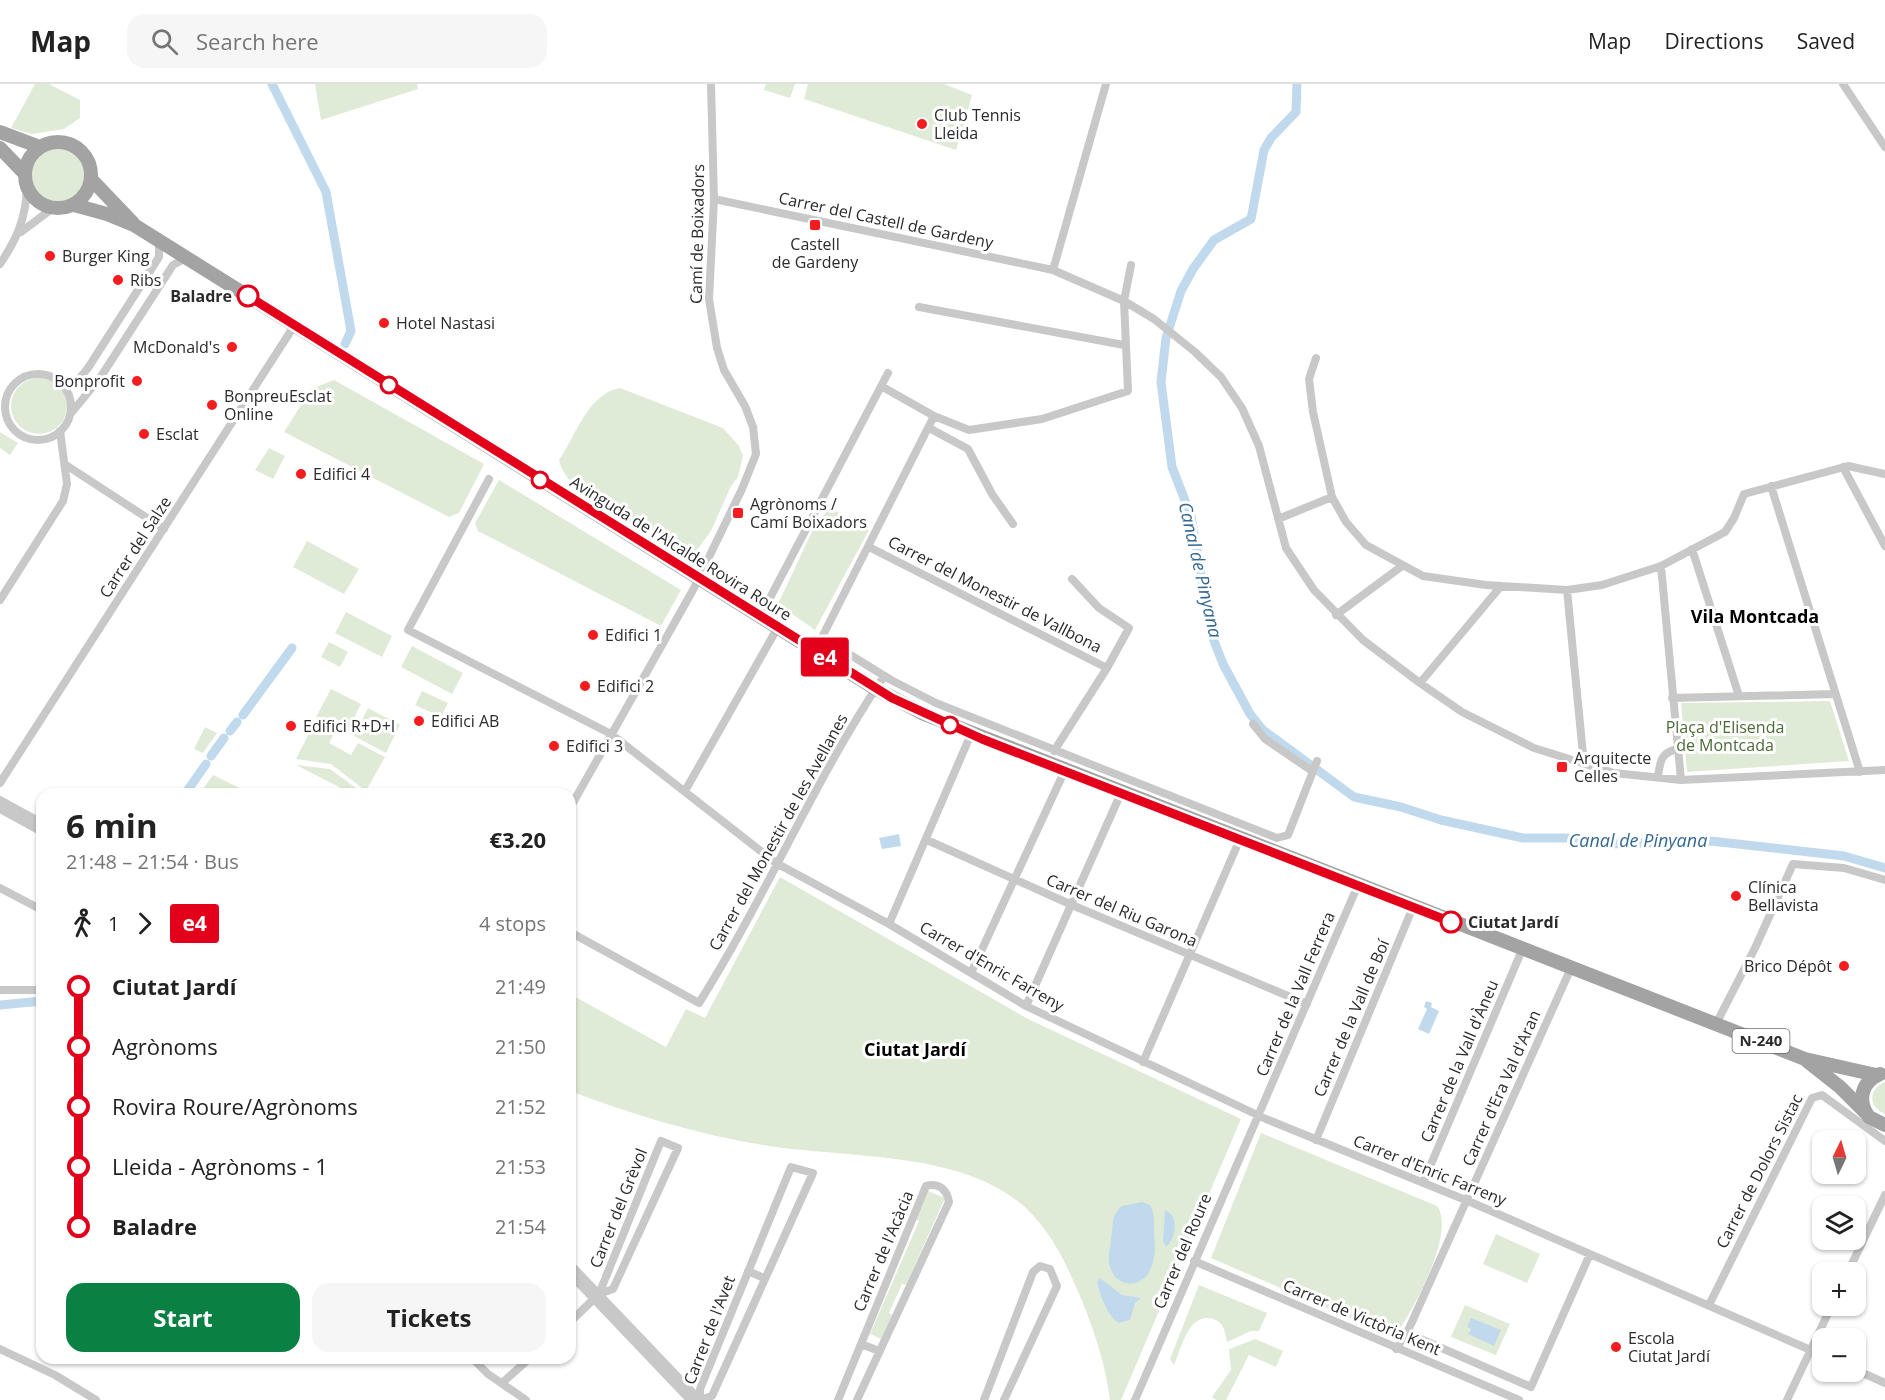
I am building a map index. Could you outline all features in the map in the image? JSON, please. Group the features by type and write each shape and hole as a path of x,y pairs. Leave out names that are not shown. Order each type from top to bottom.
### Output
{"main road":[{"name":"N-240","path":"0,132 40,147 59,142 74,146 89,163 91,179 134,225"},
{"path":"26,180 29,158 40,147"},
{"path":"0,148 26,180 39,203 53,208"},
{"path":"74,205 86,194 91,179"},
{"name":"N-240","path":"53,208 74,205 134,225"},
{"name":"Avinguda de l'Alcalde Rovira Roure","path":"134,225 876,689 971,734 1805,1059 1881,1074"},
{"name":"Avinguda de l'Alcalde Rovira Roure","path":"1805,1059 1868,1116"},
{"name":"N-240","path":"1881,1074 1866,1084 1862,1094 1868,1116 1885,1125"}],"street":[{"name":"Camí de Boixadors","path":"576,797 699,578 742,489 756,454 753,427 745,406 724,370 711,309 714,199 711,84"},
{"path":"1053,270 1106,84"},
{"path":"1843,84 1885,147"},
{"path":"0,264 19,235 26,213 26,180"},
{"name":"Carrer del Castell de Gardeny","path":"714,199 1053,270 1124,301 1166,328 1221,377 1242,408 1259,446 1278,519 1290,553 1314,591 1336,615 1420,683 1462,712 1534,748 1614,773 1681,780 1885,770"},
{"path":"19,235 53,208"},
{"path":"60,382 74,381 81,377 159,257 159,240"},
{"path":"70,415 70,397 60,382 51,377 31,375 13,385 3,407 11,426 29,438 51,437 60,431 70,415 95,386 173,265 186,258"},
{"path":"881,386 934,416 969,430 1041,419 1128,391 1124,345 1124,301 1131,265"},
{"path":"919,308 1124,345"},
{"path":"123,314 124,321 131,329"},
{"path":"117,323 131,329"},
{"name":"Carrer del Salze","path":"0,783 294,326"},
{"path":"1316,357 1309,379 1313,412 1332,497 1355,535 1402,566 1424,576 1442,580 1567,590 1602,585 1661,566 1725,532 1744,494 1843,467 1862,467 1885,474"},
{"path":"760,617 888,373"},
{"path":"815,651 930,428 934,416"},
{"path":"930,428 968,449 992,494 1013,524"},
{"path":"0,600 63,501 67,484 60,431"},
{"path":"66,465 164,529"},
{"path":"1843,467 1885,546"},
{"name":"Carrer d'Enric Farreny","path":"489,479 408,630 611,734 776,863 889,924 1026,1006 1258,1115 1468,1201 1811,1350"},
{"path":"1771,486 1860,772"},
{"path":"1278,519 1332,497"},
{"name":"Carrer del Monestir de Vallbona","path":"869,547 1107,668"},
{"path":"1692,549 1739,696"},
{"path":"1336,615 1402,566"},
{"path":"1661,566 1681,780"},
{"path":"1054,751 1107,668 1129,628 1099,608 1072,579"},
{"path":"1420,683 1501,586"},
{"path":"1567,590 1584,765"},
{"path":"685,791 778,627"},
{"name":"Avinguda de l'Alcalde Rovira Roure","path":"823,638 884,676 936,703 1280,838 1288,835 1312,771"},
{"name":"Carrer del Monestir de les Avellanes","path":"576,935 699,1003 754,910 776,863 884,676"},
{"path":"1672,698 1835,694"},
{"path":"1252,724 1265,739 1312,771 1317,761"},
{"path":"889,924 971,734"},
{"name":"Avinguda de l'Alcalde Rovira Roure","path":"1017,736 1039,760"},
{"path":"1658,777 1665,752 1678,749"},
{"path":"971,973 1065,770"},
{"path":"1026,1006 1121,793"},
{"path":"0,800 36,820"},
{"path":"0,809 36,829"},
{"path":"1249,827 1265,849"},
{"name":"Carrer del Riu Garona","path":"927,840 1072,905 1307,1004"},
{"path":"1143,1062 1240,840"},
{"path":"1716,1024 1755,948 1793,864 1844,868 1885,880"},
{"name":"Carrer de la Vall Ferrera","path":"1258,1115 1358,885"},
{"path":"0,888 36,907"},
{"name":"Carrer de la Vall de Boí","path":"1316,1140 1413,907"},
{"name":"Carrer de la Vall d'Àneu","path":"1423,1184 1522,950"},
{"name":"Carrer d'Era Val d'Aran","path":"1396,1349 1407,1333 1463,1205 1468,1201 1571,968"},
{"path":"0,990 36,990"},
{"name":"Carrer de Dolors Sistac","path":"1709,1305 1812,1098 1822,1095 1885,1139"},
{"name":"Carrer del Roure","path":"1135,1400 1258,1115"},
{"path":"1868,1116 1885,1139"},
{"name":"Carrer del Grèvol","path":"576,1316 596,1296 661,1141 678,1148 613,1289 596,1296"},
{"name":"Carrer de l'Avet","path":"791,1167 802,1168 813,1173 764,1278 712,1396 700,1400 700,1389 791,1167"},
{"name":"Carrer de l'Acàcia","path":"838,1400 926,1186 932,1184 941,1187 947,1193 949,1202 857,1400"},
{"path":"1853,1262 1885,1195"},
{"name":"Carrer de Victòria Kent","path":"1407,1333 1531,1387 1590,1254"},
{"name":"Carrer de Victòria Kent","path":"1194,1261 1519,1400"},
{"path":"984,1400 1033,1272 1040,1266 1050,1269 1057,1286 1004,1400"},
{"path":"576,1271 690,1400"},
{"name":"Carrer de l'Avet","path":"748,1271 764,1278"},
{"path":"576,1279 596,1296 700,1400"},
{"path":"1787,1400 1827,1316"},
{"path":"861,1344 879,1351"},
{"path":"0,1348 55,1375 96,1400"},
{"path":"479,1364 526,1400"},
{"path":"502,1383 523,1364"},
{"path":"1866,1374 1885,1383"}],"green space":[{"path":"35,84 49,84 80,100 80,118 64,129 32,134 11,128"},
{"path":"315,84 417,84 418,89 321,120"},
{"path":"766,84 795,84 790,98 764,90"},
{"name":"Club Tennis Lleida","path":"808,84 944,84 972,95 956,150 804,99"},
{"path":"58,148 69,150 78,156 84,165 86,176 84,187 78,196 69,202 58,204 47,202 38,196 32,187 30,176 32,165 38,156 47,150"},
{"path":"39,378 50,380 59,386 65,395 67,406 65,417 59,426 50,432 39,434 28,432 19,426 13,417 11,406 13,395 19,386 28,380"},
{"path":"334,380 484,464 459,513 449,517 284,432 311,389"},
{"path":"620,388 723,428 739,446 743,456 738,477 731,486 711,531 697,550 686,551 633,525 594,501 577,488 565,474 559,460 584,417 599,398"},
{"path":"0,432 18,443 10,455 0,448"},
{"path":"269,448 285,456 273,479 255,470"},
{"path":"499,480 681,590 661,626 478,531 475,523"},
{"path":"830,508 869,530 815,630 778,604 816,523"},
{"path":"307,541 359,569 344,594 293,567"},
{"path":"346,612 392,636 382,657 335,633"},
{"path":"329,642 348,652 340,667 321,657"},
{"path":"412,646 463,673 452,694 401,667"},
{"path":"331,689 361,704 347,732 316,717"},
{"path":"422,691 448,703 441,717 415,705"},
{"name":"Plaça d'Elisenda de Montcada","path":"1830,701 1849,761 1687,772 1681,703"},
{"path":"368,708 400,725 386,753 354,736"},
{"path":"315,721 335,732 329,743 351,755 358,743 385,757 368,788 362,788 331,764 296,759"},
{"path":"205,727 217,733 203,753 194,749"},
{"path":"296,765 330,769 356,788 341,788"},
{"path":"213,775 240,788 204,788"},
{"path":"780,877 1028,1019 1241,1119 1121,1400 1110,1400 1105,1371 1092,1328 1061,1256 1036,1218 1003,1191 974,1177 942,1167 874,1156 776,1147 723,1138 646,1117 576,1093 576,997 666,1047 686,1009 705,1018"},
{"path":"1885,1082 1885,1114 1875,1107 1872,1098 1875,1089"},
{"path":"1261,1133 1437,1206 1442,1218 1437,1253 1411,1311 1394,1337 1211,1258"},
{"path":"928,1191 945,1198 906,1285 902,1284 889,1313 892,1315 881,1339 870,1334 919,1221 916,1220"},
{"path":"1496,1234 1540,1254 1527,1283 1483,1264"},
{"path":"1199,1285 1267,1313 1259,1331 1251,1331 1227,1342 1220,1322 1205,1318 1198,1321 1187,1333 1174,1365 1170,1359"},
{"path":"1465,1305 1510,1324 1496,1355 1451,1337"},
{"path":"1255,1339 1283,1351 1276,1367 1249,1355 1226,1400 1216,1400 1212,1397 1231,1370 1229,1349"}],"water":[{"path":"899,834 901,846 882,849 879,838"},
{"path":"1426,1001 1432,1003 1431,1007 1439,1011 1429,1034 1418,1029 1427,1009 1424,1007"},
{"path":"1142,1202 1150,1205 1153,1212 1154,1257 1143,1279 1130,1284 1117,1278 1109,1263 1113,1222 1118,1209 1122,1206"},
{"path":"1165,1210 1172,1215 1175,1227 1173,1236 1166,1247 1163,1241"},
{"path":"1100,1278 1122,1295 1141,1298 1135,1303 1130,1320 1119,1323 1111,1315 1098,1287 1097,1282"},
{"path":"1471,1318 1501,1330 1494,1346 1468,1334 1471,1329 1467,1327"}],"waterway":[{"name":"Canal de Pinyana","path":"272,84 326,192 351,331 345,344"},
{"name":"Canal de Pinyana","path":"1297,84 1296,112 1271,138 1264,150 1251,219 1214,240 1193,269 1181,291 1166,338 1161,382 1172,467 1191,516 1211,633 1223,664 1250,714 1263,730 1354,797 1401,807 1441,820 1523,838 1566,838 1609,844 1711,841 1844,856 1885,868"},
{"name":"Canal de Pinyana","path":"243,715 292,648"},
{"name":"Canal de Pinyana","path":"230,731 237,722"},
{"name":"Canal de Pinyana","path":"211,756 224,738"},
{"name":"Canal de Pinyana","path":"189,788 206,764"},
{"name":"Canal de Pinyana","path":"0,1005 36,1002"}],"bus line":[{"name":"e4","path":"248,296 892,698 982,739 1451,922"}],"place":[{"name":"Club Tennis Lleida","path":"922,124"},
{"name":"Castell de Gardeny","path":"815,225"},
{"name":"Burger King","path":"50,256"},
{"name":"Ribs","path":"118,280"},
{"name":"Baladre","path":"248,296"},
{"name":"Hotel Nastasi","path":"384,323"},
{"name":"McDonald's","path":"232,347"},
{"name":"Bonprofit","path":"137,381"},
{"name":"BonpreuEsclat Online","path":"212,405"},
{"name":"Esclat","path":"144,434"},
{"name":"Edifici 4","path":"301,474"},
{"name":"Agrònoms / Camí Boixadors","path":"738,513"},
{"name":"Edifici 1","path":"593,635"},
{"name":"Edifici 2","path":"585,686"},
{"name":"Edifici AB","path":"419,721"},
{"name":"Edifici R+D+I","path":"291,726"},
{"name":"Edifici 3","path":"554,746"},
{"name":"Arquitecte Celles","path":"1562,767"},
{"name":"Clínica Bellavista","path":"1736,896"},
{"name":"Ciutat Jardí","path":"1451,922"},
{"name":"Brico Dépôt","path":"1844,966"},
{"name":"Escola Ciutat Jardí","path":"1616,1347"}],"district":[{"name":"Vila Montcada","path":"1755,617"},
{"name":"Ciutat Jardí","path":"915,1050"}]}
